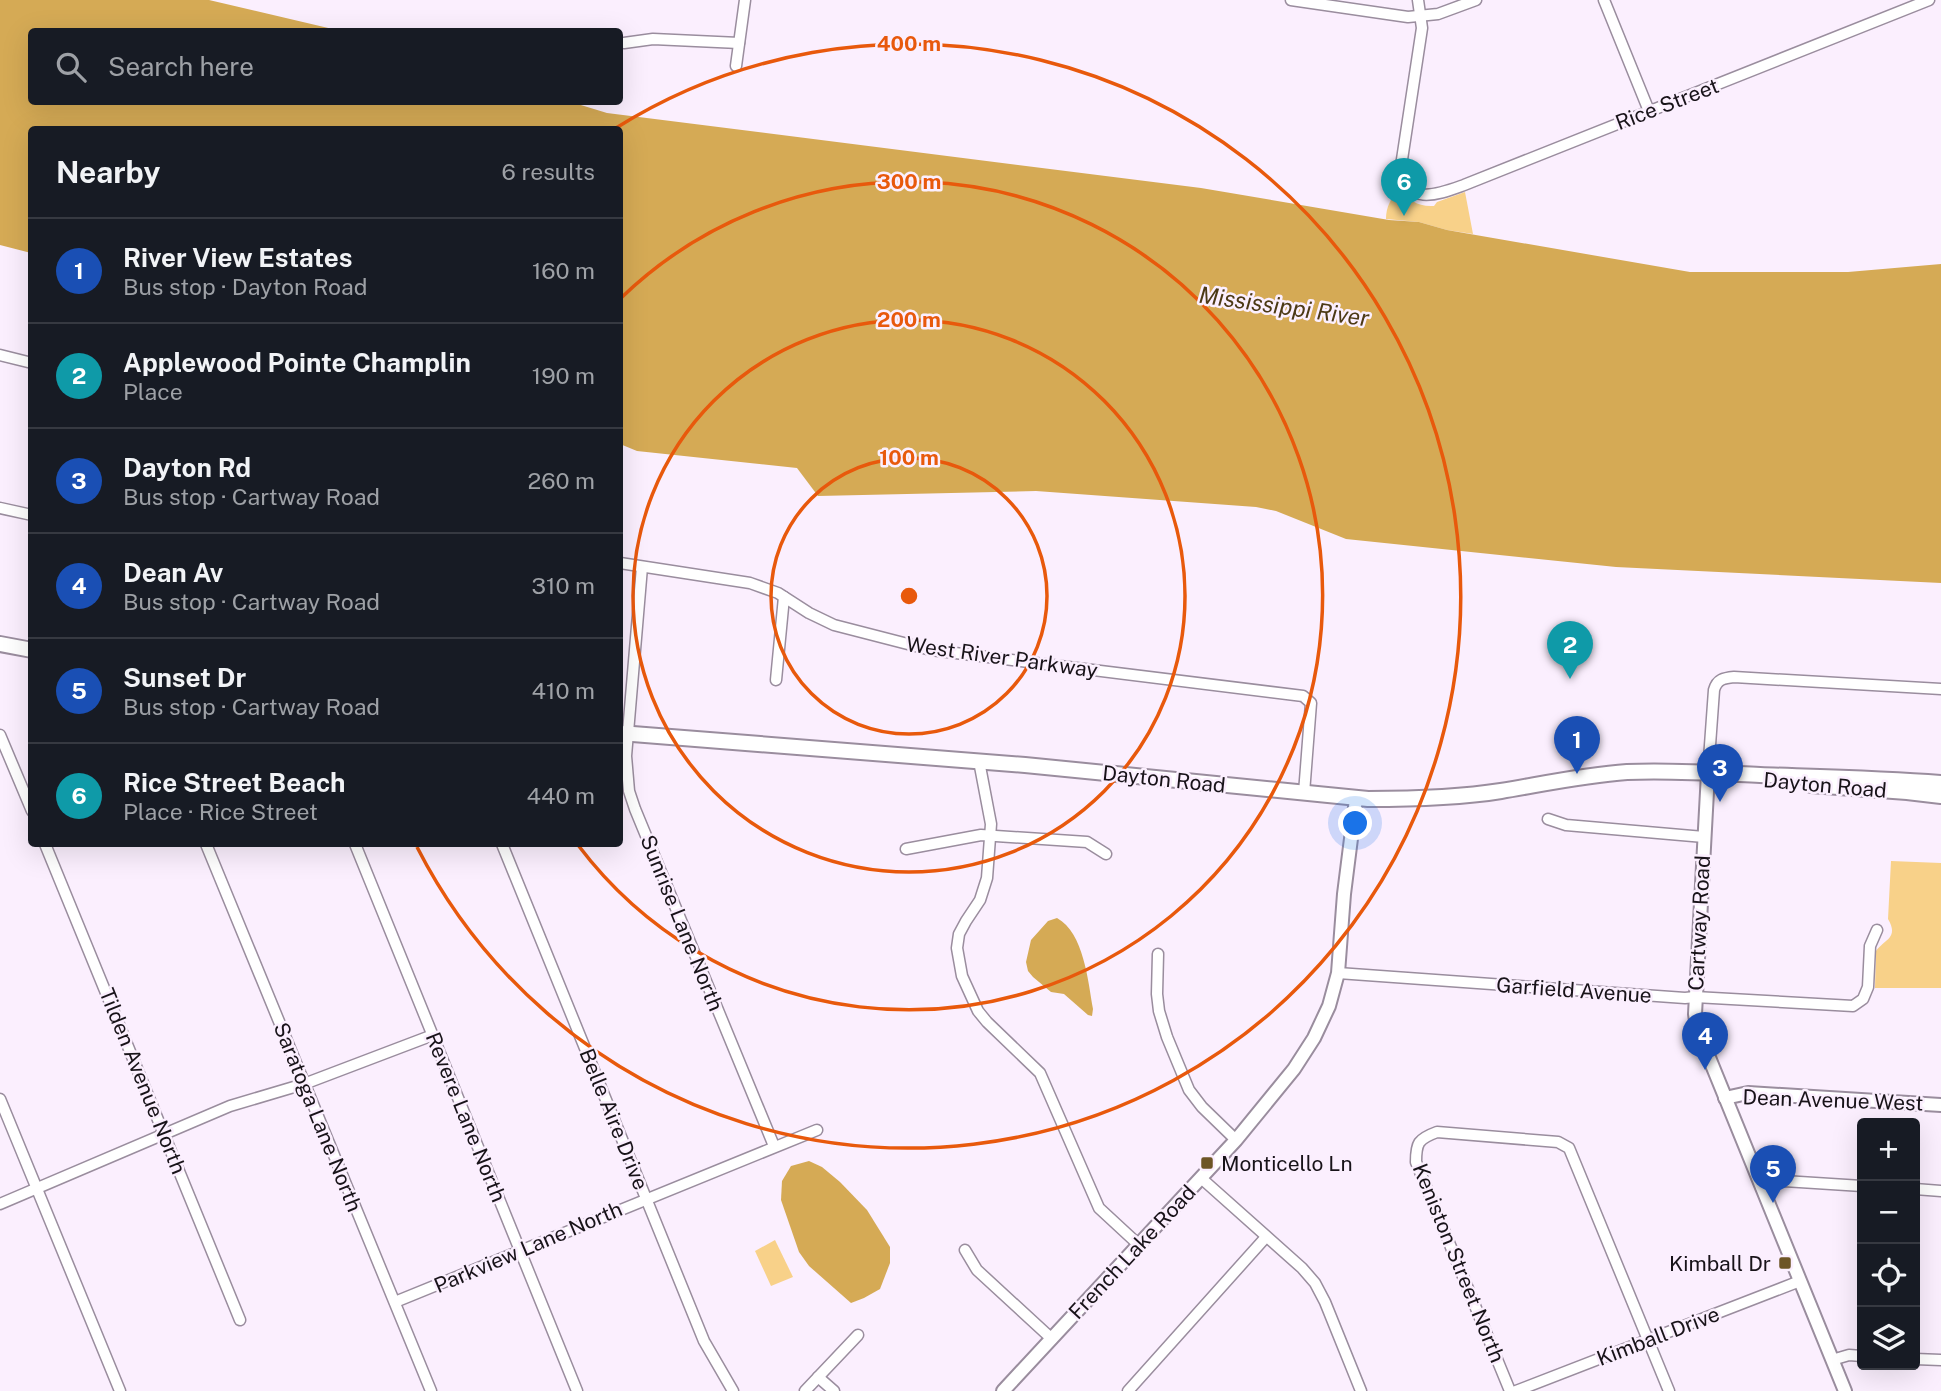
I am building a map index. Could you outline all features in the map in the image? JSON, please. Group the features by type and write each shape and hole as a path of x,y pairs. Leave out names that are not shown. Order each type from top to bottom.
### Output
{"main road":[{"path":"0,644 28,649"},
{"name":"Dayton Road","path":"624,733 979,761 1356,799 1455,796 1628,772 1872,778 1941,783"},
{"name":"Dayton Road","path":"1708,773 1836,788 1941,796"}],"street":[{"path":"736,66 745,0"},
{"path":"1290,0 1398,16 1438,14 1476,0"},
{"path":"1418,0 1422,16"},
{"path":"1604,0 1649,111"},
{"name":"Rice Street","path":"1422,16 1419,57 1401,166 1402,176 1414,192 1423,196 1434,196 1929,0"},
{"path":"624,43 653,39 739,43"},
{"path":"0,355 28,362"},
{"path":"0,508 28,514"},
{"name":"West River Parkway","path":"623,564 768,588 808,613 834,625 931,650 1303,696 1311,703 1304,793"},
{"name":"Sunrise Lane North","path":"642,567 624,733 626,776 635,809 774,1146"},
{"path":"776,680 784,597"},
{"name":"Cartway Road","path":"1845,1391 1697,1028 1695,998 1714,690 1720,680 1734,677 1941,688"},
{"path":"0,735 28,802"},
{"path":"979,761 991,824 985,890 959,934 957,948 962,976 978,1012 1040,1073 1099,1208 1139,1245"},
{"name":"French Lake Road","path":"1003,1391 1236,1140 1294,1069 1314,1038 1329,1006 1338,973 1344,894 1356,799"},
{"path":"1548,819 1566,825 1704,837"},
{"path":"906,849 967,836 990,835 1087,842 1106,854"},
{"name":"Tilden Avenue North","path":"46,847 240,1320"},
{"name":"Saratoga Lane North","path":"207,847 431,1391"},
{"name":"Revere Lane North","path":"356,847 577,1391"},
{"name":"Belle Aire Drive","path":"503,847 704,1341 733,1391"},
{"name":"Garfield Avenue","path":"1338,973 1671,998 1853,1006 1863,999 1868,987 1870,946 1877,930"},
{"path":"1158,954 1159,1011 1189,1090 1202,1107 1236,1140"},
{"path":"0,1204 230,1106 304,1084 433,1035"},
{"name":"Dean Avenue West","path":"1725,1097 1748,1093 1941,1105"},
{"path":"0,1099 121,1391"},
{"name":"Parkview Lane North","path":"395,1302 817,1130"},
{"name":"Keniston Street North","path":"1510,1391 1416,1162 1416,1146 1424,1137 1437,1132 1558,1142 1569,1148 1648,1340"},
{"path":"1201,1178 1302,1268 1315,1283 1361,1391"},
{"path":"1761,1187 1784,1181 1857,1186"},
{"path":"1920,1189 1941,1191"},
{"path":"1128,1391 1266,1237"},
{"path":"965,1250 977,1270 1052,1339"},
{"name":"Kimball Drive","path":"1516,1391 1800,1281"},
{"path":"805,1391 858,1335"},
{"path":"1648,1340 1669,1391"},
{"path":"1832,1360 1857,1356"},
{"path":"1920,1359 1941,1360"},
{"path":"818,1377 834,1391"}],"shaded area":[{"path":"1399,189 1414,202 1428,206 1434,206 1437,202 1465,192 1473,234 1419,222 1386,219 1390,203"},
{"path":"1891,861 1941,863 1941,988 1875,988 1876,951 1890,938 1892,930 1888,919"},
{"path":"775,1240 793,1277 771,1286 755,1251"}],"water":[{"name":"Mississippi River","path":"0,0 209,0 328,28 28,28 28,105 581,105 607,113 1201,188 1389,220 1419,222 1447,230 1690,272 1848,272 1941,264 1941,583 1616,567 1346,539 1276,511 1256,507 1036,491 818,496 797,468 637,451 623,445 623,126 28,126 28,252 0,245"},
{"path":"1057,918 1066,925 1079,946 1089,985 1092,1016 1064,994 1051,992 1028,971 1026,962 1031,940 1048,921"},
{"path":"809,1161 822,1167 840,1182 867,1210 890,1247 890,1263 880,1289 851,1303 809,1266 799,1252 781,1200 782,1181 791,1166"}],"place":[{"name":"Rice Street Beach","path":"1404,216"},
{"name":"Applewood Pointe Champlin","path":"1570,679"},
{"name":"River View Estates","path":"1577,774"},
{"name":"Dayton Rd","path":"1720,802"},
{"name":"Dean Av","path":"1705,1070"},
{"name":"Monticello Ln","path":"1207,1163"},
{"name":"Sunset Dr","path":"1773,1203"},
{"name":"Kimball Dr","path":"1785,1263"}]}
